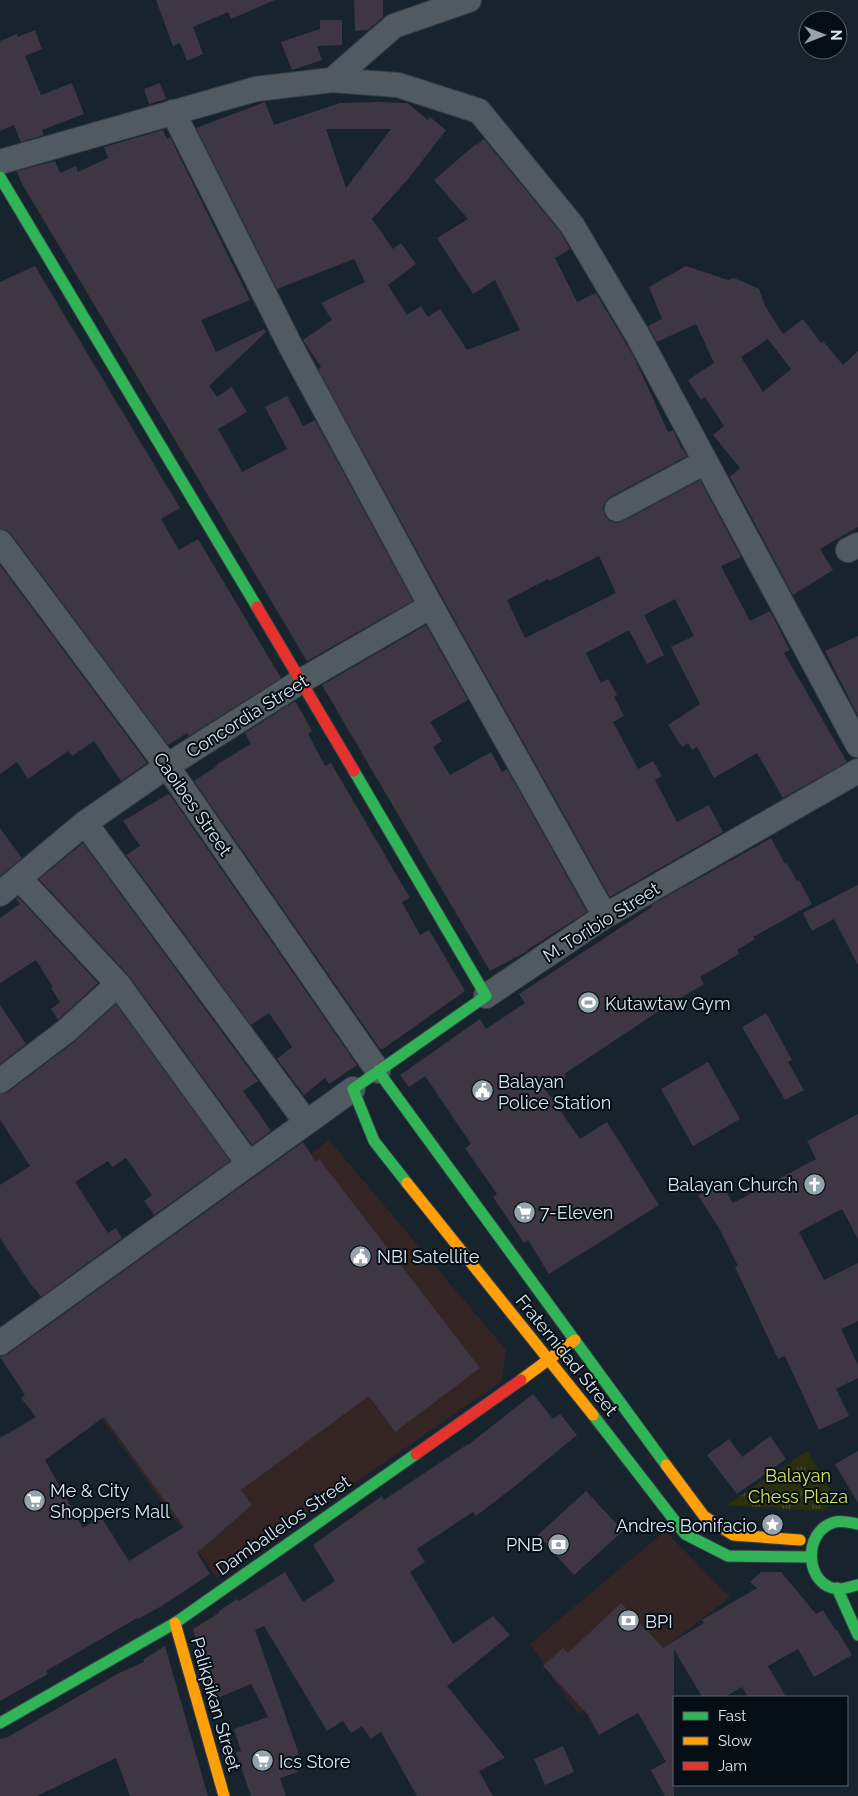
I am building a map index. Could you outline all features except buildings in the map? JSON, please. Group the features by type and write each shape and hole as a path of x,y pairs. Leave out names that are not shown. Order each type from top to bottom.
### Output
{"street":[{"path":"332,80 394,26 468,0"},
{"path":"0,162 256,89 332,80 398,85 479,111 572,225 638,336 858,744"},
{"path":"173,112 290,345 431,606 605,916"},
{"path":"0,177 301,681 486,996"},
{"path":"617,509 705,462"},
{"name":"Caoibes Street","path":"0,542 167,766 378,1071"},
{"name":"Concordia Street","path":"0,894 85,823 167,766 301,681 431,606"},
{"name":"M. Toribio Street","path":"353,1089 605,916 858,771"},
{"path":"85,823 306,1122"},
{"path":"20,879 118,984 248,1162"},
{"path":"0,1082 66,1031 118,984"},
{"name":"Fraternidad Street","path":"378,1071 704,1516 733,1535 813,1541"},
{"path":"0,1343 248,1162 353,1089"},
{"name":"Fraternidad Street","path":"353,1089 374,1141 548,1361 602,1426 684,1534 728,1556 810,1557"},
{"name":"Damballelos Street","path":"0,1723 174,1622 548,1361 574,1340"},
{"path":"858,1524 843,1521 830,1524 820,1530 813,1541 810,1557 812,1568 826,1584 837,1588 848,1588 858,1585"},
{"path":"837,1588 858,1636"},
{"name":"Palikpikan Street","path":"174,1622 224,1796"}],"shaded area":[{"path":"329,1140 506,1350 501,1382 217,1578 56,1355"},
{"name":"BPI","path":"665,1531 730,1597 578,1714 530,1644"}],"green space":[{"name":"Balayan Chess Plaza","path":"807,1451 837,1501 822,1511 727,1505"}],"traffic: fast":[{"path":"0,177 257,607"},
{"path":"354,771 486,996 353,1089 374,1141 407,1183"},
{"path":"378,1071 666,1465"},
{"path":"593,1415 685,1534 728,1556 810,1557"},
{"path":"0,1723 175,1623 416,1454"},
{"path":"858,1524 838,1521 824,1527 816,1536 812,1547 811,1559 819,1579 828,1586 844,1589 858,1585"},
{"path":"837,1588 858,1635"}],"traffic: slow":[{"path":"407,1183 593,1415"},
{"path":"521,1380 575,1340"},
{"path":"666,1465 704,1516 733,1535 800,1540"},
{"path":"175,1623 224,1796"}],"traffic: jam":[{"path":"257,607 354,771"},
{"path":"416,1454 521,1380"}],"place":[{"name":"Kutawtaw Gym","path":"589,1003"},
{"name":"Balayan Police Station","path":"482,1091"},
{"name":"Balayan Church","path":"814,1184"},
{"name":"7-Eleven","path":"524,1212"},
{"name":"NBI Satellite","path":"361,1256"},
{"name":"Me & City Shoppers Mall","path":"34,1500"},
{"name":"Andres Bonifacio","path":"773,1525"},
{"name":"PNB","path":"559,1544"},
{"name":"BPI","path":"629,1621"},
{"name":"Ics Store","path":"263,1761"}]}
